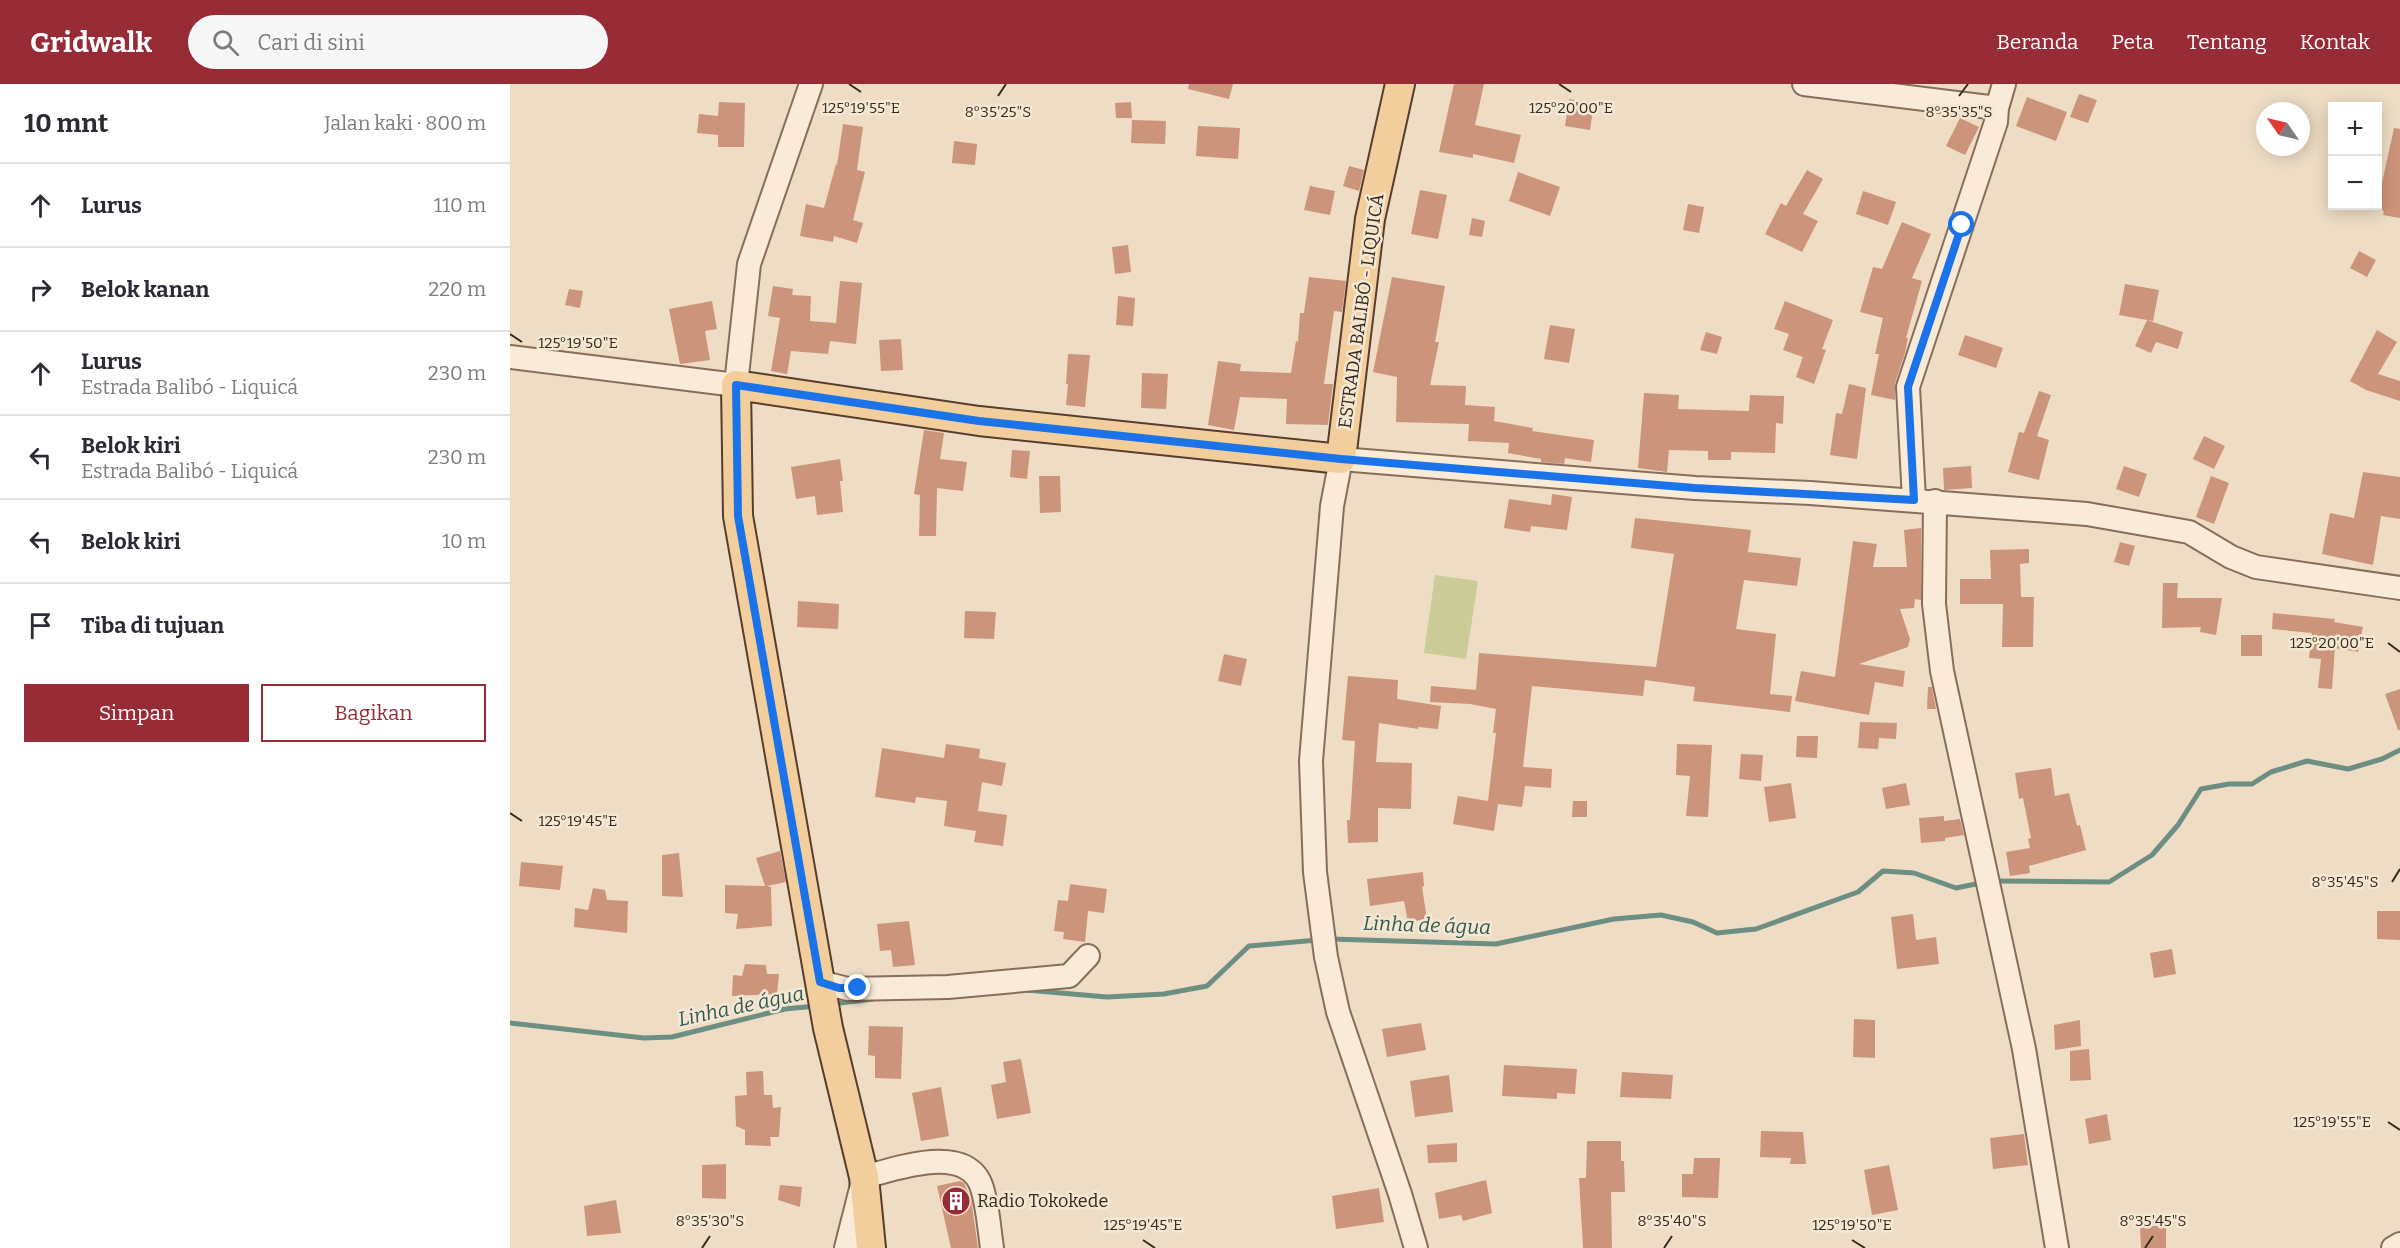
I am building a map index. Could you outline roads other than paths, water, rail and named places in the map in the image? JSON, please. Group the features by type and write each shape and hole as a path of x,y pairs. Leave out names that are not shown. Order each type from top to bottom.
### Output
{"main road":[{"name":"ESTRADA BALIBÓ - LIQUICÁ","path":"1341,459 1370,219 1400,84"},
{"path":"871,1248 864,1177 828,1028 738,516 736,385 979,421 1341,459"}],"street":[{"path":"510,357 736,385 749,264 812,84"},
{"path":"1804,84 1996,108"},
{"path":"2004,84 1996,108 1996,122 1908,387 1924,500 1942,671 2024,1049 2057,1248"},
{"path":"1416,1248 1338,1012 1326,957 1314,872 1311,761 1332,506 1341,459 1695,488 1924,500 2087,514 2189,532 2232,557 2256,567 2400,588"},
{"path":"821,985 848,989 938,987 1069,976 1088,956"},
{"path":"846,1248 864,1177 941,1160 957,1164 970,1171 982,1185 992,1248"},
{"path":"2393,1248 2400,1244"}],"waterway":[{"name":"Linha de água","path":"1994,881 2109,882 2152,855 2178,825 2201,789 2229,784 2252,784 2271,772 2307,761 2348,769 2382,759 2400,750"},
{"name":"Linha de água","path":"1330,939 1496,944 1614,919 1661,915 1693,922 1717,933 1756,929 1858,892 1883,871 1914,873 1956,888 1981,883"},
{"name":"Linha de água","path":"1026,990 1107,997 1164,994 1207,986 1249,946 1317,940"},
{"name":"Linha de água","path":"832,1004 873,999"},
{"name":"Linha de água","path":"510,1023 644,1038 672,1037 785,1009 816,1006"}],"place":[{"name":"Radio Tokokede","path":"956,1201"}]}
